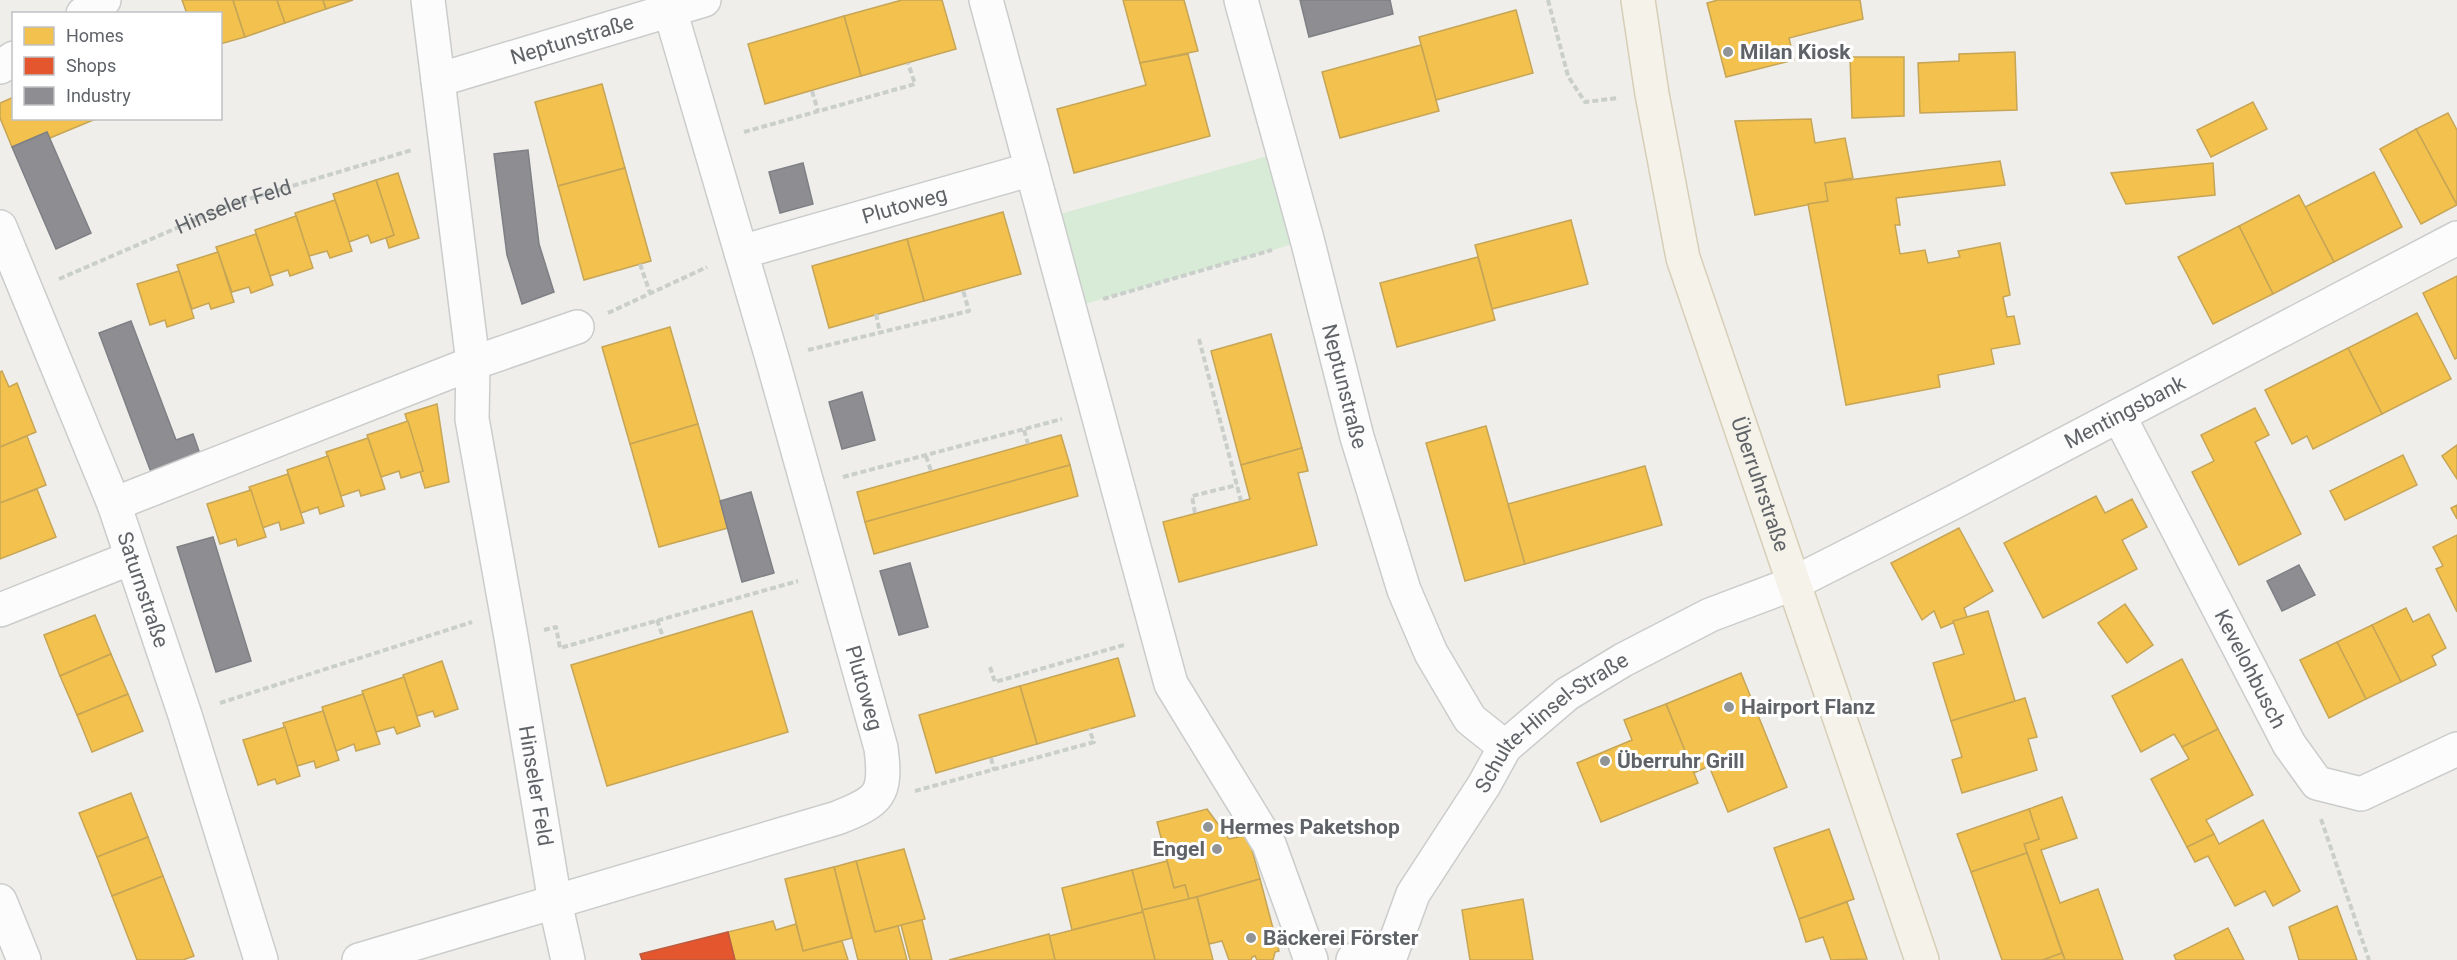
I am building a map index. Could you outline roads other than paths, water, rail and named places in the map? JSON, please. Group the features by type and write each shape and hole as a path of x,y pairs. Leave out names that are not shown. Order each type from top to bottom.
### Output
{"main road":[{"name":"Überruhrstraße","path":"1638,0 1652,94 1683,258 1792,584 1922,960"}],"street":[{"path":"86,12 104,0"},
{"name":"Hinseler Feld","path":"428,0 473,363 472,419 555,902 568,960"},
{"name":"Neptunstraße","path":"438,80 704,0"},
{"path":"986,0 1171,684 1269,844 1311,960"},
{"name":"Neptunstraße","path":"1241,0 1307,239 1357,437 1404,590 1431,652 1470,719 1505,747"},
{"name":"Plutoweg","path":"555,902 837,818 873,801 882,789 884,770 881,748 772,358 670,10"},
{"name":"Plutoweg","path":"741,252 1032,170"},
{"name":"Saturnstraße","path":"0,227 114,504 185,715 261,960"},
{"name":"Mentingsbank","path":"1792,584 2119,416 2457,238"},
{"path":"114,504 473,363 577,327"},
{"name":"Kevelohbusch","path":"2119,416 2289,744 2317,783 2361,794 2457,749"},
{"path":"0,610 131,558"},
{"name":"Schulte-Hinsel-Straße","path":"1353,960 1390,954 1413,894 1484,785 1505,747 1567,694 1623,660 1710,615 1792,584"},
{"path":"0,901 24,960"},
{"path":"359,960 555,902"}],"place":[{"name":"Milan Kiosk","path":"1728,52"},
{"name":"Hairport Flanz","path":"1729,707"},
{"name":"Überruhr Grill","path":"1605,761"},
{"name":"Hermes Paketshop","path":"1208,827"},
{"name":"Engel","path":"1217,849"},
{"name":"Bäckerei Förster","path":"1251,938"}]}
